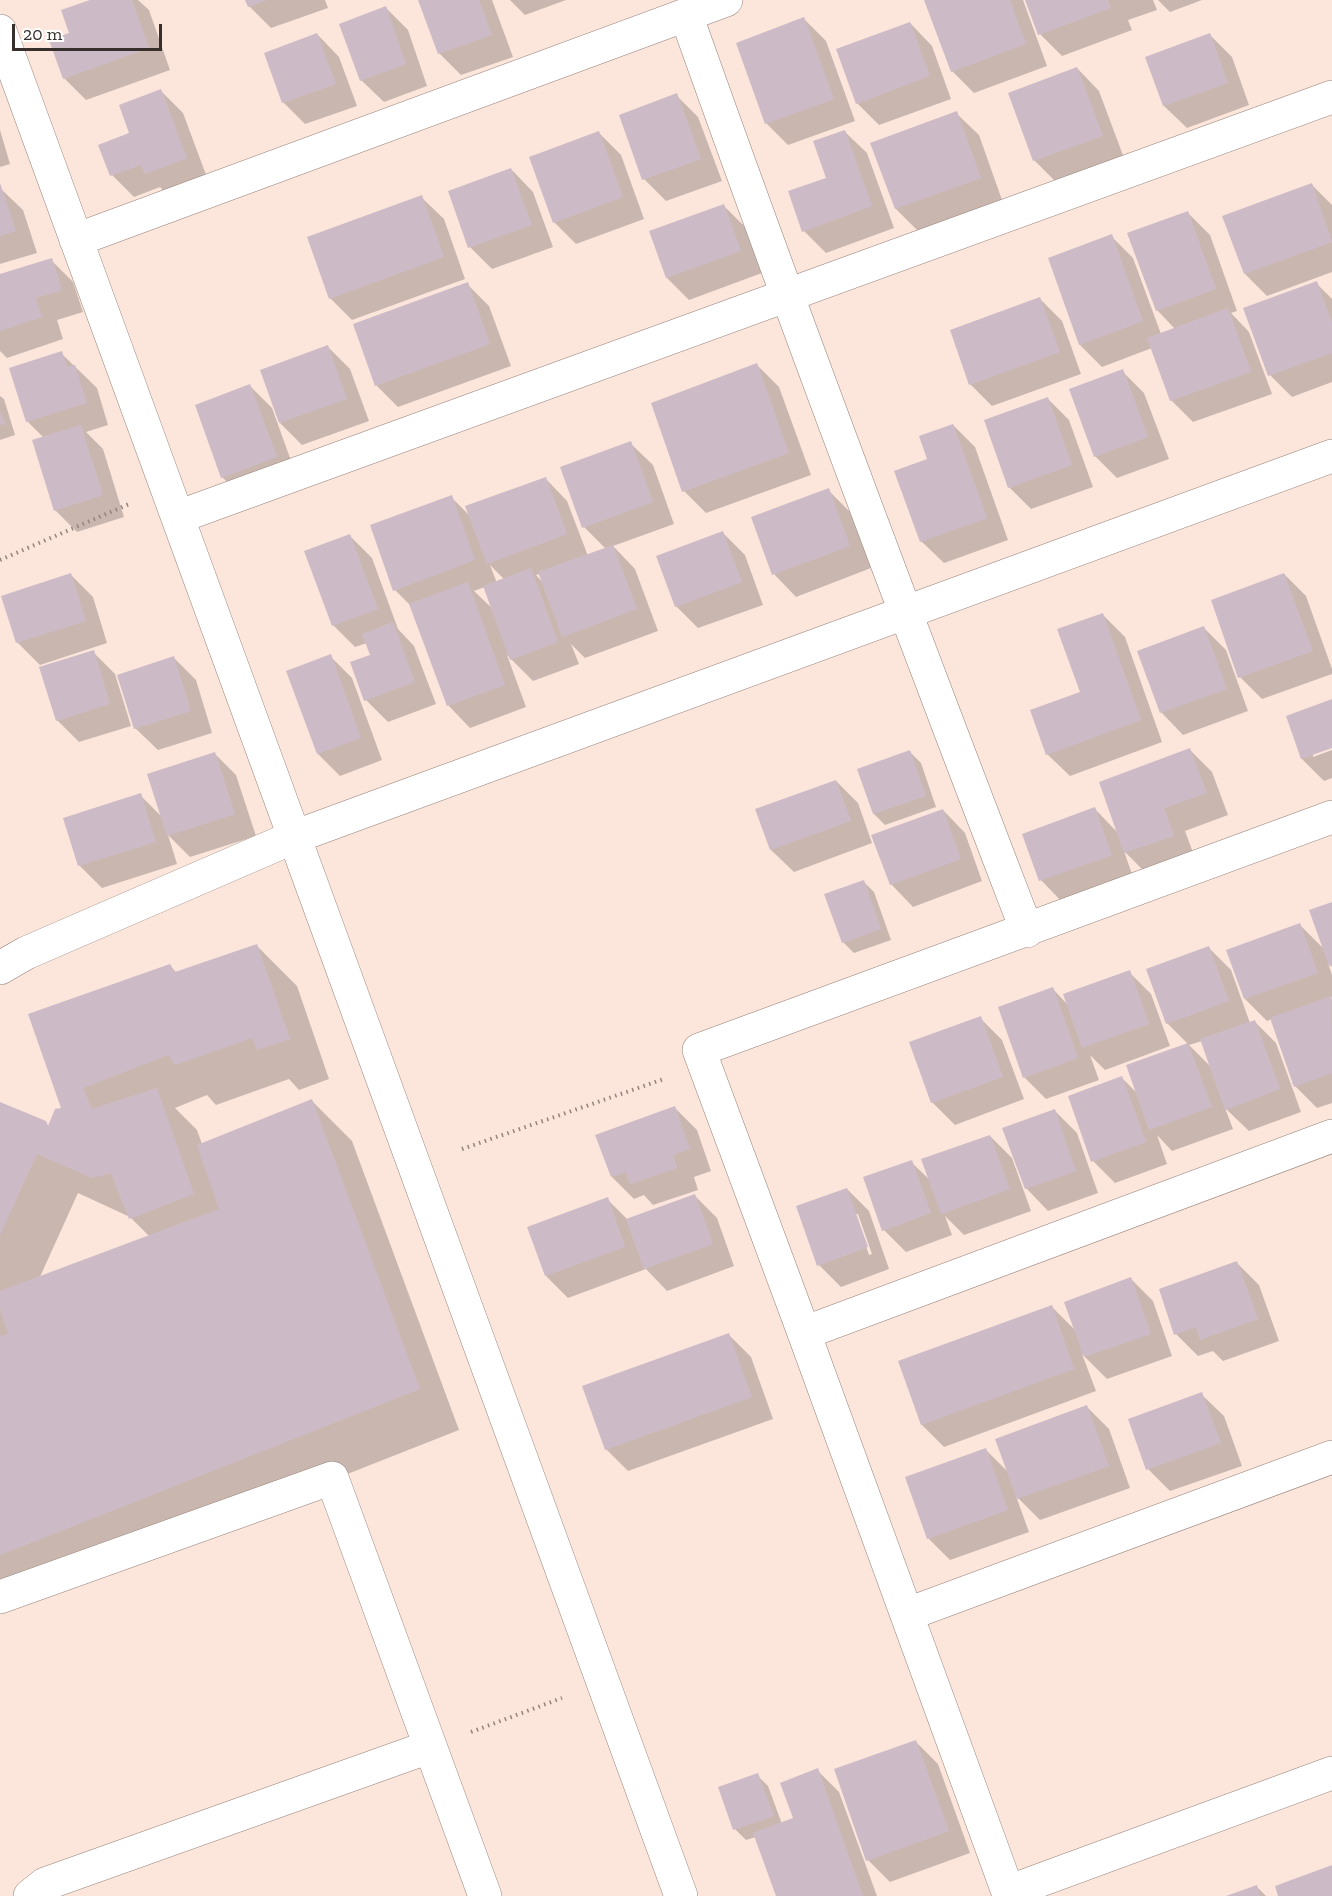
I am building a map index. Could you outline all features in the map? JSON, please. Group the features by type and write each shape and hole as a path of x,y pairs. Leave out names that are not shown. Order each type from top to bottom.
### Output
{"street":[{"path":"76,240 726,0"},
{"path":"686,15 786,295 1027,931"},
{"path":"0,31 681,1896"},
{"path":"172,503 786,295 1332,97"},
{"path":"0,968 26,953 294,837 1332,456"},
{"path":"1332,817 699,1050 908,1614 1006,1895 1332,1773"},
{"path":"804,1333 1332,1136"},
{"path":"908,1614 1332,1457"},
{"path":"0,1597 332,1478 485,1896"},
{"path":"30,1896 45,1884 429,1747"}],"path":[{"path":"0,560 172,503"},
{"path":"462,1149 704,1065"},
{"path":"429,1747 566,1697"}],"building":[{"path":"90,0 132,0 149,48 63,79 49,40 69,33 61,10"},
{"path":"245,0 267,0 248,7"},
{"path":"418,0 479,0 492,35 438,54"},
{"path":"924,0 1010,0 1026,44 951,72"},
{"path":"1025,0 1108,0 1111,8 1038,35"},
{"path":"386,6 406,64 360,81 339,24"},
{"path":"804,17 834,99 765,124 736,43"},
{"path":"910,22 930,76 856,104 836,49"},
{"path":"317,33 336,84 282,103 264,53"},
{"path":"1210,33 1228,83 1163,106 1145,57"},
{"path":"1077,67 1103,136 1033,161 1008,93"},
{"path":"161,89 187,158 145,174 141,165 110,176 98,145 129,133 119,105"},
{"path":"677,93 701,159 642,180 619,115"},
{"path":"957,111 981,178 895,209 870,143"},
{"path":"845,130 872,206 802,232 788,191 826,178 813,141"},
{"path":"599,131 623,197 553,223 529,157"},
{"path":"511,168 532,225 468,248 448,191"},
{"path":"0,183 16,231 0,236"},
{"path":"1312,183 1332,242 1244,274 1222,216"},
{"path":"422,195 444,257 329,299 307,237"},
{"path":"724,204 741,251 666,278 649,231"},
{"path":"1188,211 1216,289 1156,311 1127,233"},
{"path":"1112,234 1143,321 1079,345 1048,258"},
{"path":"52,258 62,290 36,298 42,317 0,331 0,274"},
{"path":"1317,281 1332,323 1332,353 1268,376 1243,308"},
{"path":"468,282 490,344 375,386 353,324"},
{"path":"1040,297 1060,352 969,385 950,330"},
{"path":"1228,308 1251,372 1170,401 1147,338"},
{"path":"328,345 347,399 279,423 260,370"},
{"path":"62,351 67,367 75,365 87,403 26,422 9,368"},
{"path":"757,363 789,453 682,492 651,403"},
{"path":"1123,369 1148,437 1094,457 1069,389"},
{"path":"250,384 277,457 221,478 195,405"},
{"path":"1048,397 1072,465 1008,488 984,420"},
{"path":"0,411 5,424 0,425"},
{"path":"953,424 987,518 920,542 894,471 927,459 919,436"},
{"path":"81,425 103,495 54,511 32,440"},
{"path":"631,441 653,502 582,528 560,467"},
{"path":"546,477 567,534 487,564 465,506"},
{"path":"829,488 850,546 772,575 751,517"},
{"path":"452,495 475,560 393,591 370,525"},
{"path":"723,531 742,582 675,607 656,556"},
{"path":"350,534 378,609 332,626 304,551"},
{"path":"613,545 637,609 562,637 538,572"},
{"path":"531,568 558,642 510,660 483,586"},
{"path":"71,573 86,621 16,643 1,596"},
{"path":"1284,573 1313,651 1238,678 1211,600"},
{"path":"468,582 505,685 447,706 409,604"},
{"path":"1103,613 1141,720 1046,755 1030,710 1080,692 1057,629"},
{"path":"393,622 415,682 364,701 350,662 370,655 362,634"},
{"path":"1204,626 1227,689 1160,713 1137,651"},
{"path":"94,650 110,704 56,721 39,667"},
{"path":"331,654 361,738 317,754 286,671"},
{"path":"174,656 191,711 134,729 117,675"},
{"path":"1332,699 1332,748 1301,759 1286,716"},
{"path":"1190,748 1207,793 1164,808 1174,836 1124,853 1099,782"},
{"path":"910,750 926,796 873,814 857,769"},
{"path":"215,752 235,814 167,836 147,774"},
{"path":"836,780 851,821 770,850 755,809"},
{"path":"141,793 156,842 78,866 63,818"},
{"path":"1095,807 1112,855 1039,881 1022,834"},
{"path":"943,809 961,859 890,885 871,835"},
{"path":"864,880 881,929 842,943 824,894"},
{"path":"1332,902 1332,965 1329,966 1309,910"},
{"path":"1300,923 1318,973 1244,999 1226,950"},
{"path":"257,944 290,1039 257,1050 252,1038 175,1065 168,1055 83,1088 92,1109 157,1088 194,1194 129,1219 111,1173 92,1178 37,1154 0,1235 0,1102 46,1121 48,1126 55,1109 61,1108 28,1014 170,964 175,972"},
{"path":"1209,946 1229,1001 1166,1024 1146,969"},
{"path":"1130,970 1149,1024 1082,1048 1063,994"},
{"path":"1053,987 1078,1058 1023,1078 998,1007"},
{"path":"1331,996 1332,1073 1294,1087 1270,1018"},
{"path":"981,1016 1003,1077 931,1103 909,1042"},
{"path":"1255,1020 1280,1089 1225,1110 1200,1039"},
{"path":"1188,1043 1212,1107 1149,1130 1126,1065"},
{"path":"1122,1076 1146,1142 1091,1162 1068,1096"},
{"path":"312,1099 420,1389 0,1555 0,1336 8,1334 0,1309 0,1291 219,1209 197,1145"},
{"path":"675,1106 690,1149 673,1155 677,1168 630,1184 626,1172 611,1177 595,1135"},
{"path":"1055,1109 1076,1171 1025,1189 1002,1128"},
{"path":"990,1135 1010,1189 941,1214 921,1159"},
{"path":"912,1160 931,1213 882,1231 863,1177"},
{"path":"847,1188 868,1247 817,1266 796,1206"},
{"path":"695,1194 713,1244 644,1269 626,1219"},
{"path":"608,1197 625,1247 545,1276 527,1227"},
{"path":"1237,1261 1258,1319 1200,1340 1196,1327 1174,1335 1159,1289"},
{"path":"1131,1277 1151,1334 1084,1357 1064,1302"},
{"path":"1052,1305 1074,1369 921,1425 898,1361"},
{"path":"729,1333 752,1397 605,1450 582,1386"},
{"path":"1202,1392 1221,1443 1146,1470 1128,1419"},
{"path":"1087,1405 1109,1466 1017,1499 995,1439"},
{"path":"986,1448 1008,1510 927,1539 905,1477"},
{"path":"916,1740 949,1831 866,1861 834,1769"},
{"path":"818,1768 863,1896 776,1896 753,1833 793,1818 780,1783"},
{"path":"758,1773 774,1816 733,1830 718,1787"},
{"path":"1332,1865 1332,1896 1278,1896 1275,1886"},
{"path":"1257,1885 1260,1896 1226,1896"}]}
